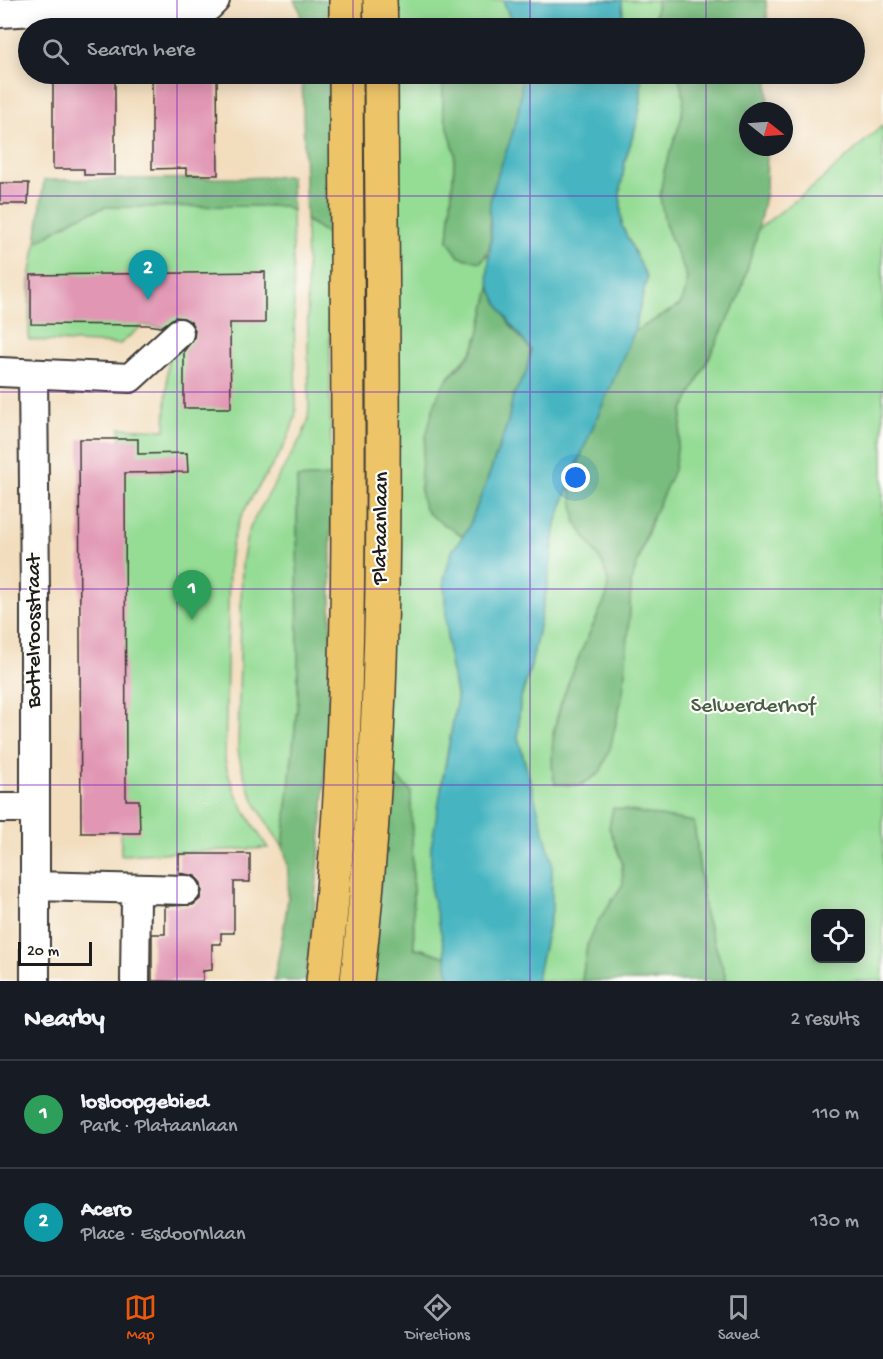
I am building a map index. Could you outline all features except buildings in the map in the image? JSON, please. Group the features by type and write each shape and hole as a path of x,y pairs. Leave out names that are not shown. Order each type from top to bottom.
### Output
{"highway":[{"path":"346,0 346,18"},
{"path":"380,0 381,18"},
{"name":"Plataanlaan","path":"323,981 337,840 346,661 348,457 346,84"},
{"name":"Plataanlaan","path":"357,981 372,836 379,697 383,460 381,84"}],"street":[{"path":"0,13 127,6 202,8 208,7 215,0"},
{"path":"0,372 130,378 179,333"},
{"name":"Bottelroosstraat","path":"33,375 35,981"},
{"path":"0,808 35,807"},
{"path":"35,886 186,890"},
{"path":"130,889 136,897 135,981"}],"green space":[{"path":"294,0 330,0 330,18 300,18 300,11"},
{"path":"395,0 503,0 510,18 395,18"},
{"path":"622,0 657,0 655,18 623,18"},
{"path":"657,0 766,0 767,18 655,18"},
{"path":"302,84 329,84 329,235 306,220"},
{"path":"395,84 443,84 443,110 455,152 448,241 480,262 489,254 490,288 479,334 472,351 448,377 427,512 463,536 452,551 444,579 448,651 457,699 441,787 442,937 446,957 422,949 414,949 412,823 387,768"},
{"path":"443,84 521,84 516,122 491,200 489,249 480,262 459,257 448,241 455,153 443,110"},
{"path":"641,84 680,84 684,99 681,120 664,171 665,224 687,277 685,293 680,305 634,332 647,278 622,226 620,193 625,161 641,103"},
{"path":"680,84 768,84 768,102 739,102 739,156 767,156 766,191 756,239 739,297 683,410 674,470 648,528 631,583 623,693 610,749 600,773 581,785 555,784 552,761 553,737 559,713 576,663 607,595 608,581 603,564 576,523 570,484 604,397 634,332 680,305 685,293 687,277 665,224 660,197 664,171 681,120 684,99"},
{"name":"Selwerderhof","path":"883,125 883,981 725,981 725,974 705,915 694,823 613,808 609,828 622,862 623,884 587,945 582,981 536,981 552,910 518,737 520,701 531,666 548,582 556,523 570,484 576,523 603,564 608,581 607,595 561,702 553,733 556,784 581,785 600,772 629,627 631,583 679,441 683,410 739,297 758,229 818,183"},
{"path":"291,176 292,211 285,206 105,207 76,218 36,243 44,180"},
{"path":"285,206 292,211 296,411 287,440 236,528 229,562 225,760 236,795 268,848 121,855 120,428 165,430 169,329 143,325 120,344 29,340 30,278 36,243 76,218 105,207"},
{"path":"306,220 329,235 331,476 297,478 298,699 283,847 254,801 244,776 238,749 242,563 252,523 302,436 308,421"},
{"path":"490,288 510,325 531,350 526,373 513,396 508,422 485,486 463,536 428,513 423,503 421,472 426,436 439,393 446,381 473,350"},
{"path":"331,476 329,707 325,785 311,942 306,981 274,981 288,896 287,862 283,847 298,699 297,478"},
{"path":"387,768 411,791 414,949 422,949 446,957 450,981 373,981"},
{"path":"613,808 694,822 705,915 725,974 725,981 582,981 587,946 598,921 623,884 622,862 609,828"}],"water":[{"path":"503,0 622,0 623,18 510,18"},
{"path":"521,84 641,84 641,103 625,161 620,193 622,226 647,278 634,332 574,471 556,523 548,582 531,666 520,701 518,737 552,861 552,910 537,979 536,981 450,981 431,891 431,847 457,699 448,651 444,579 452,551 468,529 485,486 508,422 513,396 526,373 531,350 499,306 489,283 488,271 491,234 490,202 515,124"}],"place":[{"name":"Acero","path":"148,300"},
{"name":"losloopgebied","path":"192,620"}]}
